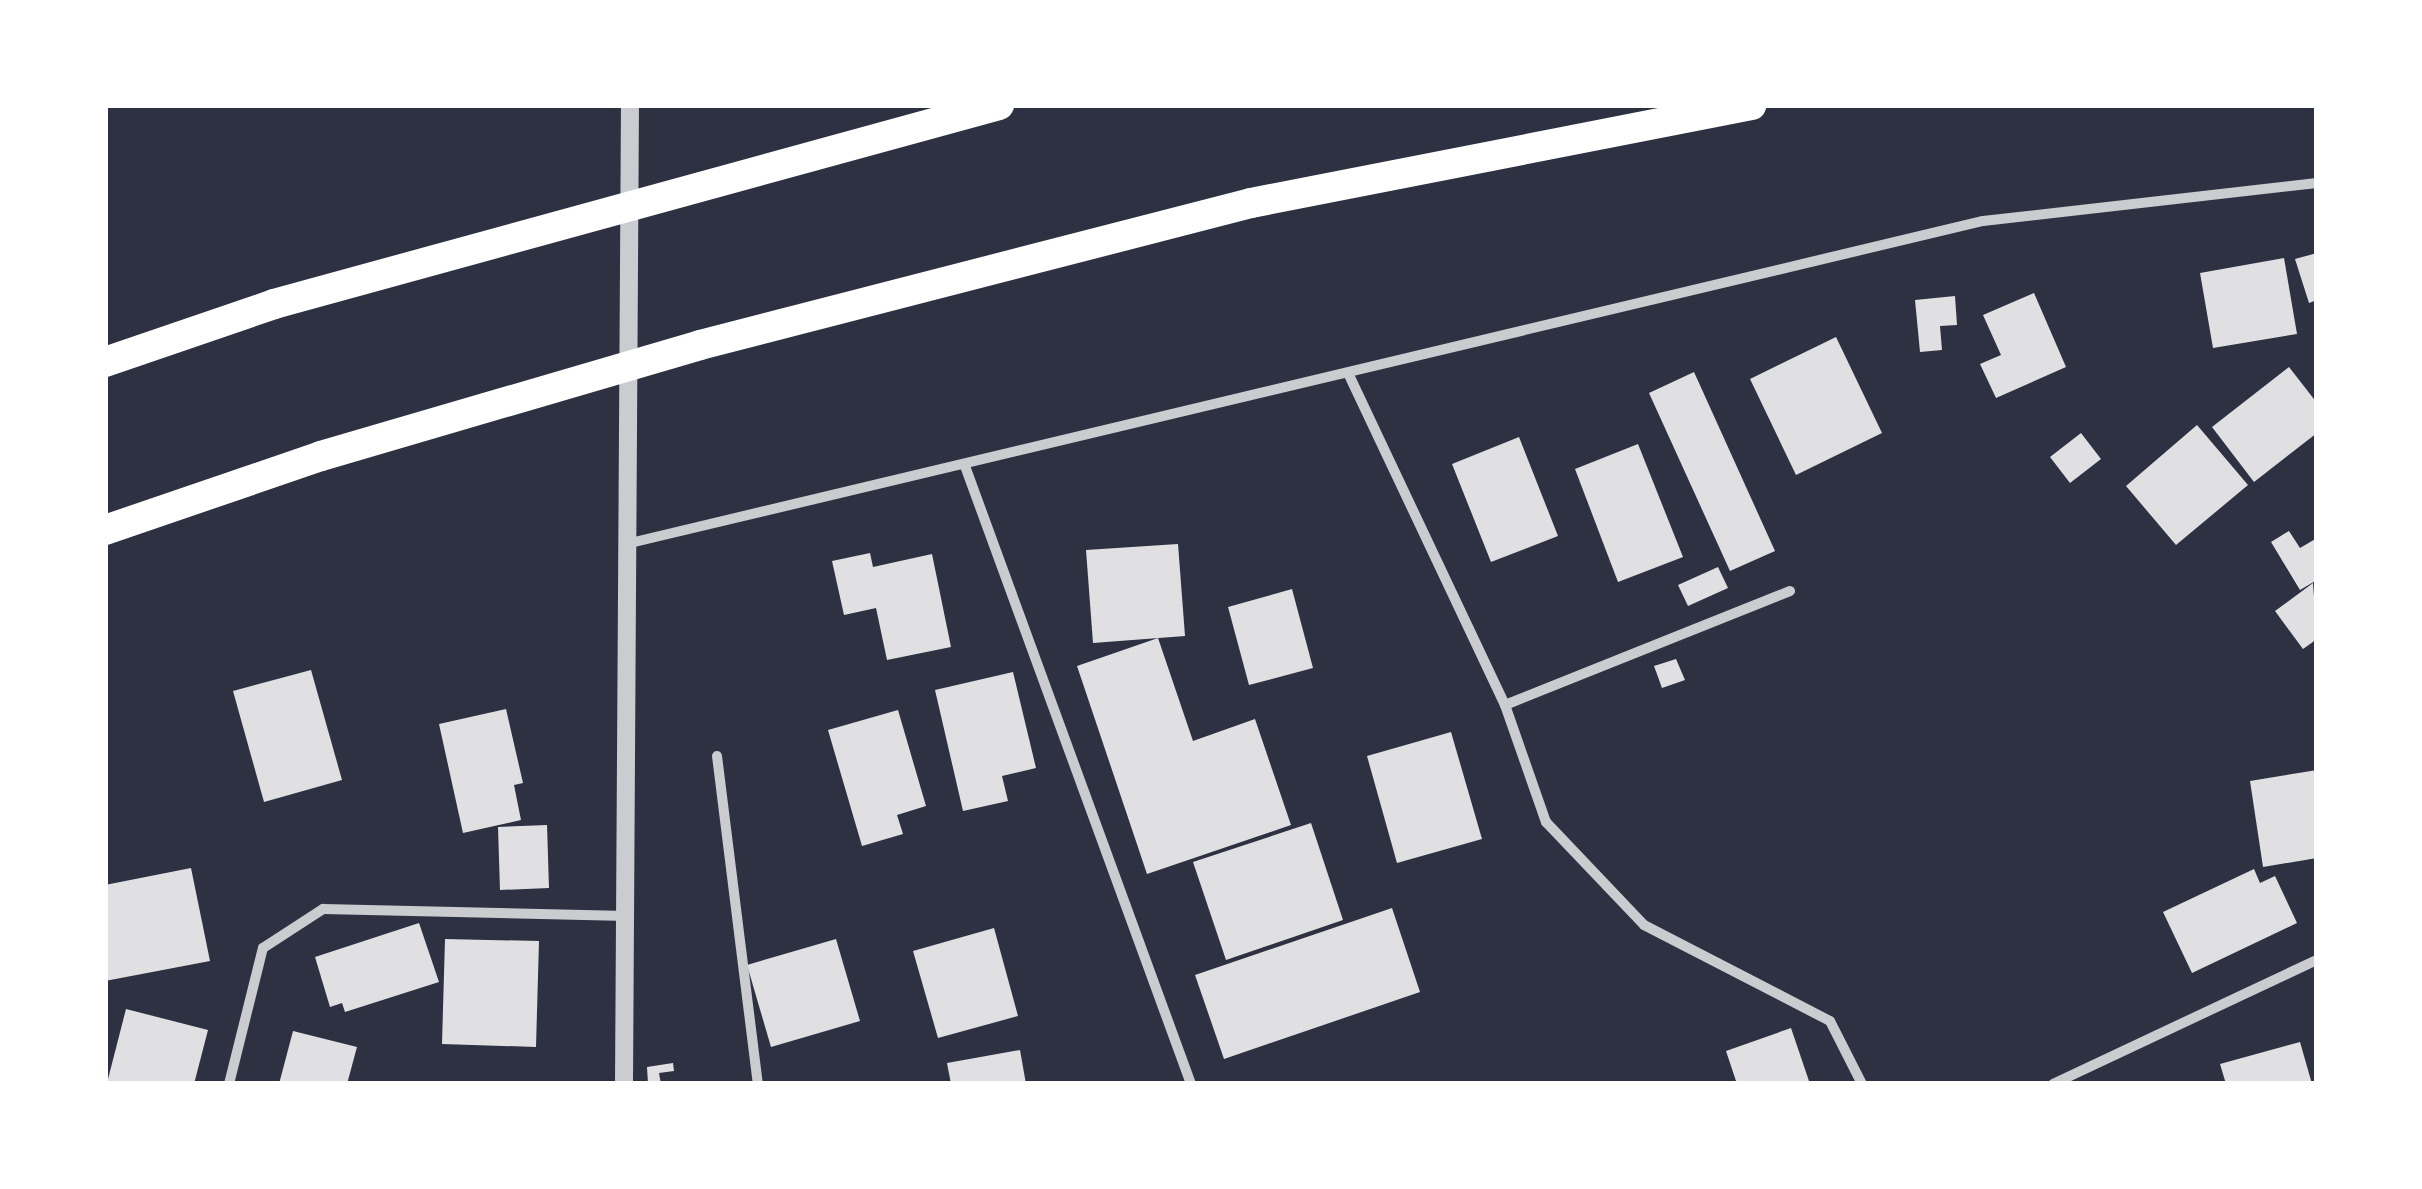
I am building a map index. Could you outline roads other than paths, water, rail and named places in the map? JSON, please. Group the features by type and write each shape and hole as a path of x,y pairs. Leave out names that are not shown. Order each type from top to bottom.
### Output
{"highway":[{"path":"105,362 274,304 718,178 998,105"},
{"path":"105,530 320,456 700,345 1251,203 1752,105"}],"street":[{"path":"624,1084 628,916 624,544 630,105"},
{"path":"624,544 1349,375 1983,221 2317,182"},
{"path":"1349,375 1505,705 1546,822 1644,925 1830,1021 1862,1084"},
{"path":"965,466 1191,1084"},
{"path":"1505,705 1790,591"},
{"path":"717,756 758,1084"},
{"path":"229,1084 263,948 323,909 628,916"},
{"path":"2053,1084 2317,960"}]}
